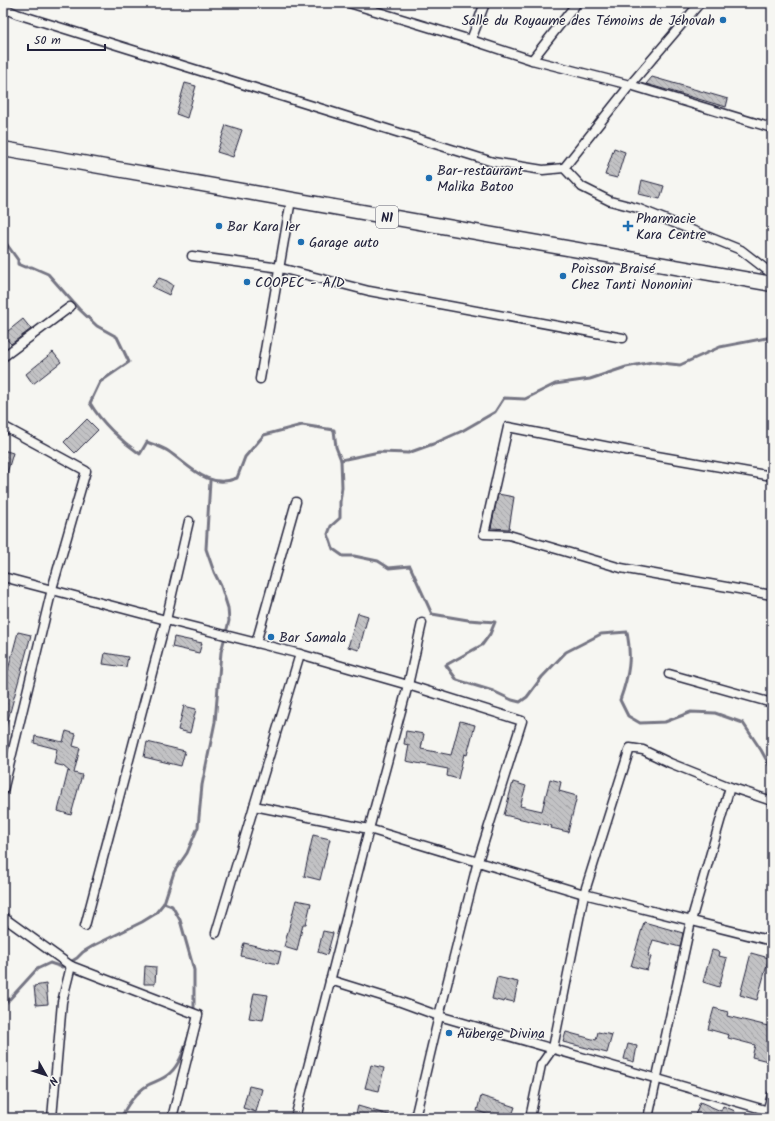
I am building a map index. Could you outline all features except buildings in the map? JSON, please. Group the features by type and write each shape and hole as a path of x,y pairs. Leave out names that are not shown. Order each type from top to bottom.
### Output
{"highway":[{"name":"N1","path":"3,149 772,284"}],"street":[{"path":"349,3 532,60 630,85 772,128"},
{"path":"471,40 485,3"},
{"path":"532,60 577,3"},
{"path":"3,8 16,14 493,162 543,170 564,168 630,85 700,3"},
{"path":"564,168 582,187 610,201 637,208 741,250 772,274"},
{"path":"260,379 291,200"},
{"path":"192,256 280,268 369,291 623,338"},
{"path":"3,358 70,307"},
{"path":"3,426 86,471 52,590 3,791"},
{"path":"772,476 640,453 508,427 484,534 508,535 621,568 772,595"},
{"path":"256,643 296,502"},
{"path":"85,926 166,620 189,521"},
{"path":"3,577 300,654 522,720 478,861 415,1118"},
{"path":"295,1118 369,829 408,685 422,623"},
{"path":"216,933 300,654"},
{"path":"669,674 772,703"},
{"path":"530,1118 542,1065 553,1048 584,894 630,748 643,750 670,763 730,787 772,801"},
{"path":"648,1118 691,921 730,787"},
{"path":"254,806 369,829 584,894 772,941"},
{"path":"3,917 71,966 198,1015 172,1118"},
{"path":"52,1118 62,1002 71,966"},
{"path":"330,980 398,1001 439,1016 618,1066 657,1080 768,1114 772,1095"}],"waterway":[{"path":"3,239 18,260 18,264 25,267 32,267 48,274 79,309 97,326 117,337 129,362 100,382 90,403 112,431 140,454 147,442 168,451 200,475 208,479 227,481 237,478 245,457 264,435 302,425 334,430 336,447 341,460 342,487 340,518 331,526 328,534 333,549 343,556 354,556 378,561 389,568 410,566 432,614 468,620 495,622 490,634 482,645 446,665 457,680 493,691 520,702 527,697 542,677 566,652 601,634 627,632 629,641 629,666 620,700 628,716 640,723 665,722 691,712 715,713 743,723 772,770"},
{"path":"341,460 379,452 408,453 433,444 462,431 495,412 504,398 525,399 555,384 590,379 626,367 652,362 680,365 720,347 772,337"},
{"path":"3,1001 7,1002 37,969 50,963 62,967 93,946 155,914 164,903 174,872 187,853 198,827 202,785 215,722 221,652 229,621 228,608 221,586 214,572 206,549 210,481"},
{"path":"164,903 172,906 180,920 194,970 194,1013"},
{"path":"122,1118 128,1104 140,1091 148,1085 165,1077 174,1069 182,1054 190,1032"}],"place":[{"name":"Salle du Royaume des Témoins de Jéhovah","path":"723,20"},
{"name":"Bar-restaurant Malika Batoo","path":"429,178"},
{"name":"Bar Kara 1er","path":"219,226"},
{"name":"Pharmacie Kara Centre","path":"628,226"},
{"name":"Garage auto","path":"301,242"},
{"name":"Poisson Braisé Chez Tanti Nononini","path":"563,276"},
{"name":"COOPEC - A/D","path":"247,282"},
{"name":"Bar Samala","path":"271,637"},
{"name":"Auberge Divina","path":"449,1033"}]}
